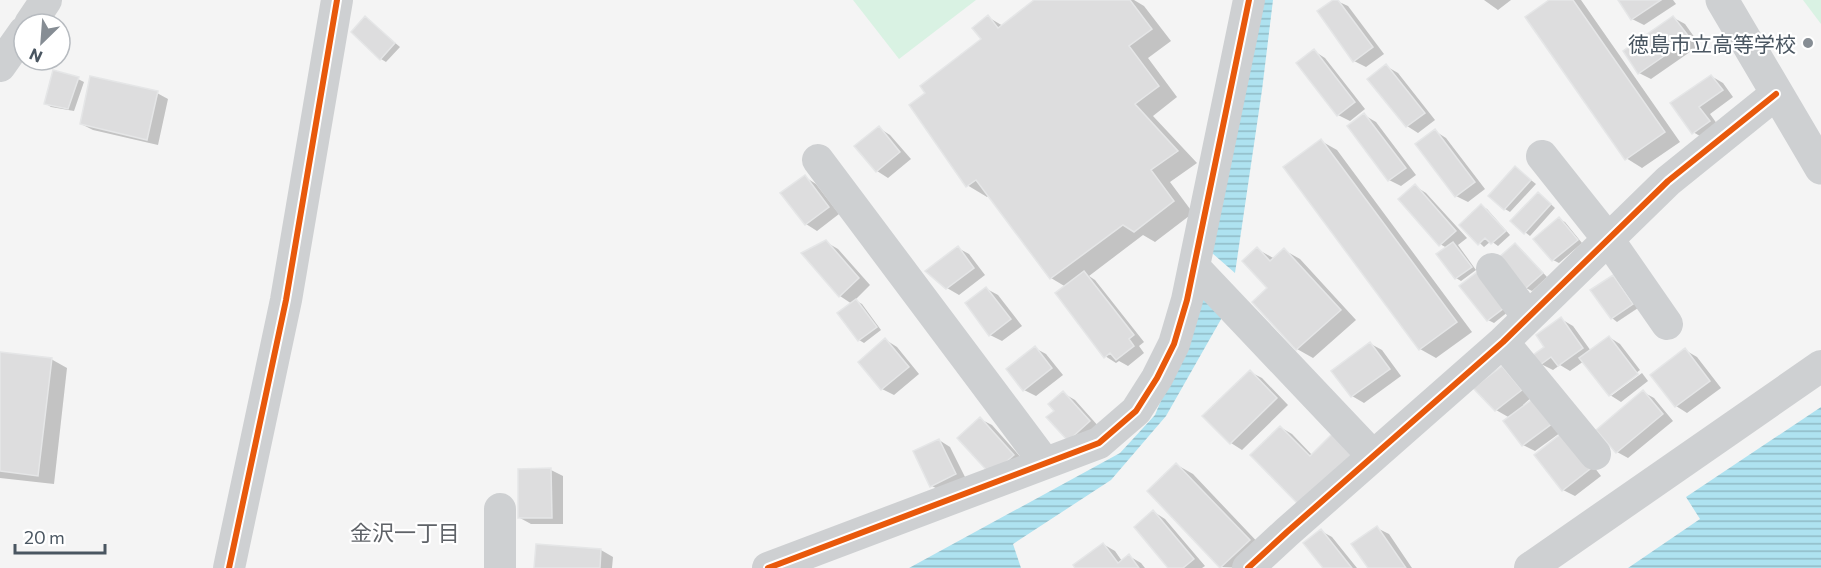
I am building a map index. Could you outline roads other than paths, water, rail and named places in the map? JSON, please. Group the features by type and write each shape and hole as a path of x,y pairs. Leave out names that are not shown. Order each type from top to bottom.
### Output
{"street":[{"path":"229,568 286,300 337,0"},
{"path":"768,568 1099,443 1136,411 1157,378 1174,344 1194,267 1250,0"},
{"path":"1722,0 1821,168"},
{"path":"0,66 12,49"},
{"path":"1248,568 1503,342 1668,182 1776,94"},
{"path":"1542,156 1608,239 1667,324"},
{"path":"818,160 1045,463"},
{"path":"1194,267 1372,456"},
{"path":"1492,269 1528,317"},
{"path":"1503,342 1594,454"},
{"path":"1530,568 1821,366"},
{"path":"500,509 500,568"}],"water":[{"path":"1264,0 1273,0 1235,273 1212,253 1226,165 1238,129"},
{"path":"1200,293 1224,314 1166,416 1111,480 1013,544 1021,568 909,568 1120,453 1155,415 1181,351"},
{"path":"1821,407 1821,568 1628,568 1700,519 1686,497"}],"place":[{"name":"徳島市立高等学校","path":"1808,43"}],"district":[{"name":"金沢一丁目","path":"405,532"}]}
